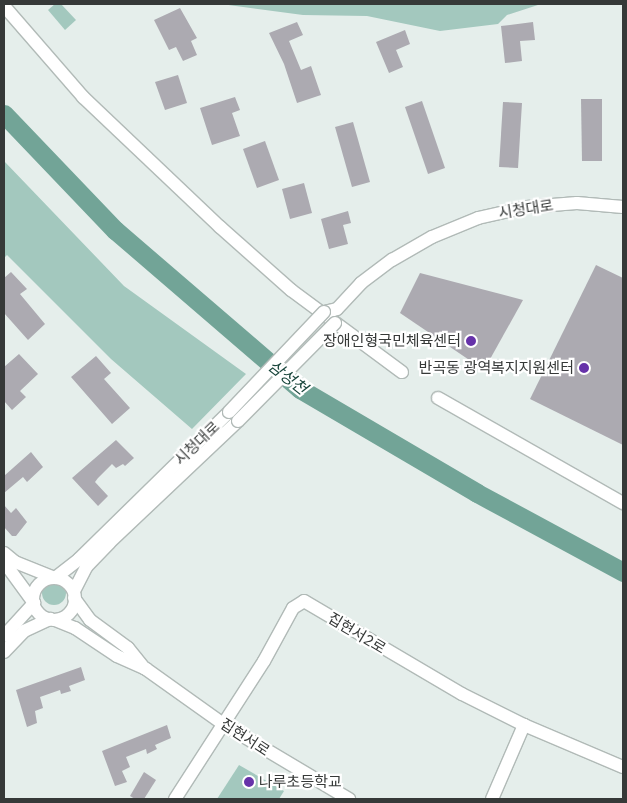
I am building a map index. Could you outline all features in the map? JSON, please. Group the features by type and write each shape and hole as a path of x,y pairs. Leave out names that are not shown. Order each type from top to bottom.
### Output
{"street":[{"path":"4,6 83,97 220,227 291,290 402,372"},
{"name":"시청대로","path":"74,594 86,567 234,416 324,312 337,308 362,283 392,260 432,237 478,218 526,207 577,203 623,207"},
{"name":"시청대로","path":"55,578 79,559 335,323 337,308"},
{"path":"438,398 623,503"},
{"path":"4,553 15,562 67,582 74,594 67,614 24,631 4,652"},
{"path":"4,562 34,603 37,612 52,620"},
{"path":"4,636 34,603 37,586 55,578"},
{"name":"집현서로","path":"74,594 90,620 128,648 146,670"},
{"name":"집현서2로","path":"175,799 264,661 293,608 304,601 420,672 524,725 623,766"},
{"name":"집현서로","path":"52,620 75,628 117,656 146,670 223,724 349,799"},
{"path":"492,799 524,725"}],"green space":[{"path":"55,4 61,4 76,20 65,30 48,10"},
{"path":"221,4 541,4 507,15 498,24 440,31 367,16 303,15"},
{"path":"4,161 124,286 246,374 192,429 111,359 7,255 4,258"},
{"path":"54,581 63,584 66,593 63,602 54,605 45,602 42,593 45,584"},
{"name":"나루초등학교","path":"239,765 284,791 279,799 217,799"}],"building":[{"path":"180,8 197,38 191,41 197,55 183,61 176,47 169,50 154,20"},
{"path":"297,22 303,35 289,41 301,70 311,66 321,95 297,103 284,64 269,33"},
{"path":"533,22 535,40 520,41 522,61 505,63 501,26"},
{"path":"405,30 410,44 396,50 403,67 389,73 376,42"},
{"path":"178,75 187,103 165,110 155,82"},
{"path":"235,97 240,110 232,113 240,136 212,145 200,108"},
{"path":"581,99 602,99 602,161 582,161"},
{"path":"422,101 445,168 428,174 405,107"},
{"path":"503,102 522,103 518,168 499,167"},
{"path":"353,122 370,182 352,187 335,127"},
{"path":"265,141 279,180 257,188 243,149"},
{"path":"304,183 312,213 290,219 282,189"},
{"path":"348,211 351,223 343,225 348,244 329,249 321,219"},
{"name":"반곡동 광역복지지원센터","path":"596,265 623,278 623,445 530,399"},
{"path":"11,272 27,289 20,294 45,324 28,340 4,313 4,278"},
{"name":"장애인형국민체육센터","path":"420,273 523,300 484,370 400,313"},
{"path":"19,354 38,374 20,391 26,397 12,410 4,401 4,367"},
{"path":"96,356 111,373 104,379 130,408 112,424 71,377"},
{"path":"116,440 134,458 125,466 123,464 116,468 112,464 95,482 108,496 98,506 72,478"},
{"path":"31,452 43,467 27,482 23,477 4,493 4,476"},
{"path":"4,505 11,513 16,508 27,522 16,536 12,536 4,527"},
{"path":"81,667 85,680 69,686 71,691 61,694 60,690 40,697 43,708 35,711 37,723 27,727 16,690"},
{"path":"167,725 171,738 155,745 157,749 147,754 146,749 126,757 130,767 122,771 127,782 115,786 102,751"},
{"path":"144,772 156,780 144,799 135,799 130,796"}],"waterway":[{"name":"삼성천","path":"4,114 115,230 300,389 477,493 623,572"}],"place":[{"name":"장애인형국민체육센터","path":"471,341"},
{"name":"반곡동 광역복지지원센터","path":"584,368"},
{"name":"나루초등학교","path":"249,782"}]}
